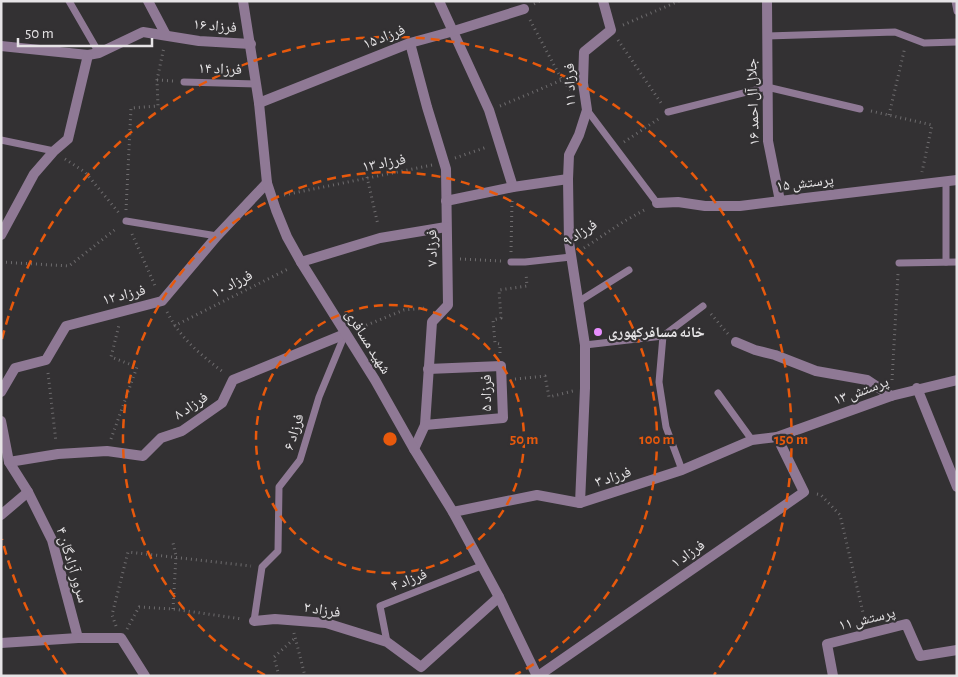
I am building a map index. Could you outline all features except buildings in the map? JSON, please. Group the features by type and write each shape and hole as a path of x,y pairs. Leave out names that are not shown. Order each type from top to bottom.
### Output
{"street":[{"path":"148,1 166,35"},
{"name":"شهید مسافری","path":"243,1 259,103 267,183 287,237 453,512 499,597 537,676"},
{"path":"439,1 489,110 513,188"},
{"path":"603,1 612,30"},
{"name":"جلال آل احمد ۱۶","path":"767,1 768,141 780,201"},
{"name":"فرزاد ۱۵","path":"259,103 410,42 454,31 523,5"},
{"name":"فرزاد ۱۱","path":"580,503 585,345 569,242 569,156 579,135 587,110 583,82 584,52 612,30"},
{"name":"فرزاد ۱۶","path":"1,46 88,55 99,53 143,32 199,41 251,44"},
{"name":"فرزاد ۷","path":"410,42 446,169 448,305"},
{"path":"1,235 34,174 54,151 68,139 88,55"},
{"path":"446,201 568,179"},
{"name":"پرستش ۱۵","path":"657,203 678,202 705,206 740,206 952,180"},
{"name":"فرزاد ۱۲","path":"46,360 66,326 162,301 217,236 267,183"},
{"path":"301,262 380,238 446,227"},
{"path":"414,449 425,425 432,322 448,305"},
{"path":"233,380 345,334"},
{"path":"736,342 816,371 867,380 891,396"},
{"path":"1,392 15,368 46,360"},
{"name":"فرزاد ۵","path":"425,425 503,418 501,366 428,369"},
{"name":"فرزاد ۸","path":"5,462 58,454 107,451 143,456 161,438 182,431 222,403 233,380"},
{"name":"پرستش ۱۳","path":"777,437 891,396 917,388 957,380"},
{"path":"917,388 957,487"},
{"name":"سرور آزادگان ۴","path":"1,420 5,462 28,492 52,540 78,638"},
{"path":"777,437 804,492"},
{"name":"فرزاد ۳","path":"453,512 537,495 580,503 682,470 752,440 777,437"},
{"path":"1,515 28,492"},
{"name":"فرزاد ۱","path":"537,676 804,492"},
{"name":"فرزاد ۲","path":"254,620 275,619 326,623 387,642 422,671 499,597"},
{"name":"پرستش ۱۱","path":"833,676 827,644 906,624 920,656 957,650"},
{"path":"1,643 78,638 122,638 145,676"}],"lane":[{"path":"69,1 99,53"},
{"path":"955,1 957,11"},
{"path":"767,36 895,32 924,42 957,42"},
{"name":"فرزاد ۱۴","path":"184,82 256,84"},
{"path":"668,112 767,87 860,109"},
{"path":"587,110 657,203"},
{"path":"1,140 54,151"},
{"path":"946,262 952,180"},
{"path":"126,221 217,236"},
{"name":"فرزاد ۹","path":"510,262 571,257"},
{"path":"898,263 957,262"},
{"path":"578,302 629,270"},
{"path":"585,345 663,336 704,306"},
{"name":"فرزاد ۶","path":"262,567 278,551 279,487 300,460 319,397 345,334"},
{"path":"663,336 659,382 666,427 682,470"},
{"path":"718,394 752,440"},
{"name":"فرزاد ۴","path":"387,642 380,606 481,566"},
{"path":"254,620 262,567"}],"path":[{"path":"616,147 668,112 612,30 680,1"},
{"path":"523,5 562,80 587,110"},
{"path":"1,262 69,266 126,221 131,108 158,106 157,80 166,35"},
{"path":"889,115 908,36"},
{"path":"489,110 562,80"},
{"path":"860,109 932,125 919,185"},
{"name":"فرزاد ۱۳","path":"271,198 443,163 499,142"},
{"path":"54,151 85,172 126,221 174,326 192,347 233,380"},
{"path":"367,177 380,238"},
{"path":"447,258 510,262 513,188"},
{"name":"فرزاد ۹","path":"571,257 623,222 657,203"},
{"name":"فرزاد ۱۰","path":"174,326 301,262"},
{"path":"501,366 500,344 495,343 493,320 502,318 499,290 527,286 525,262"},
{"path":"891,396 898,263"},
{"path":"345,334 404,310 448,305"},
{"path":"704,306 736,342"},
{"path":"107,451 136,367 111,357 122,311"},
{"path":"46,360 58,454"},
{"path":"502,381 545,376 549,397 585,388"},
{"path":"804,492 821,495 840,515 868,634"},
{"path":"173,543 176,556 173,609"},
{"path":"122,638 112,615 128,552 262,567"},
{"path":"122,638 139,607 173,609 254,620"},
{"path":"290,620 305,676"},
{"path":"279,676 274,657 295,638"}],"place":[{"name":"خانه مسافرکهوری","path":"598,332"}]}
